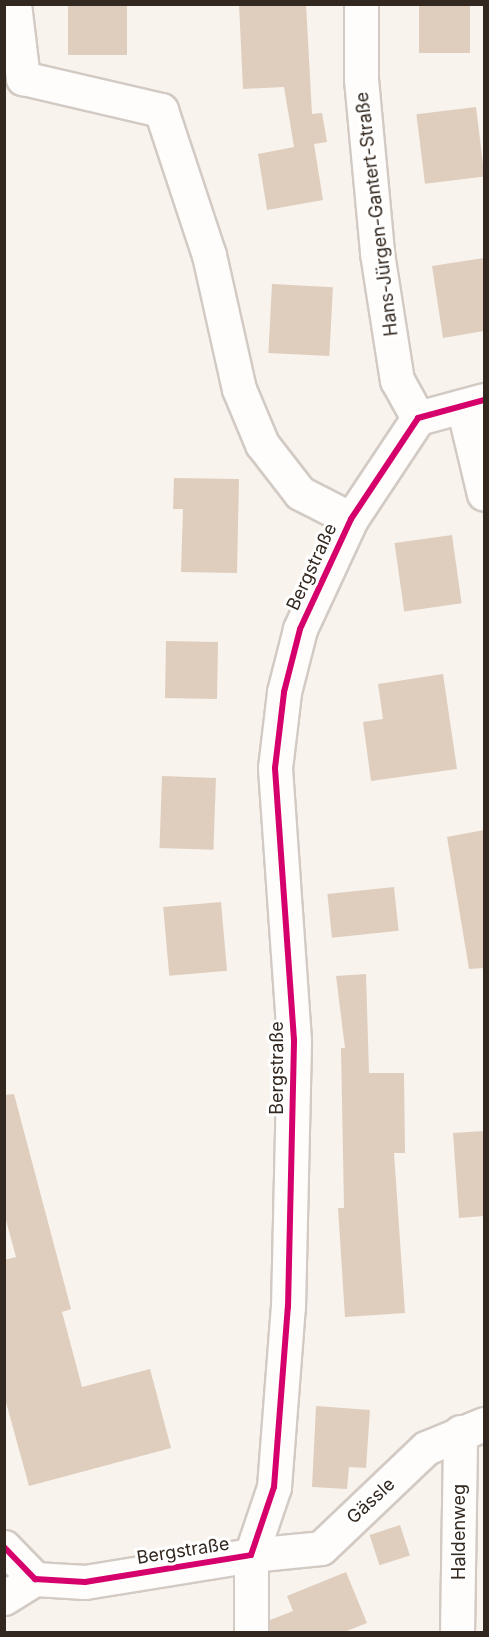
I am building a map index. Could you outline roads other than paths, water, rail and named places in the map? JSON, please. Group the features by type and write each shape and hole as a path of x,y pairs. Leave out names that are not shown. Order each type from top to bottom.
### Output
{"street":[{"path":"14,4 23,78 161,110 209,255 239,389 262,444 300,493 351,519"},
{"name":"Hans-Jürgen-Gantert-Straße","path":"361,4 361,80 377,253 397,381 418,418"},
{"path":"418,418 474,403 484,494"},
{"name":"Bergstraße","path":"35,1579 85,1582 251,1555 274,1487 288,1307 294,1040 275,768 284,692 300,629 351,519 418,418"},
{"name":"Gässle","path":"251,1555 321,1548 426,1448 472,1428"},
{"name":"Haldenweg","path":"457,1632 472,1428"},
{"path":"4,1547 35,1579 4,1598"},
{"path":"251,1555 251,1632"}]}
